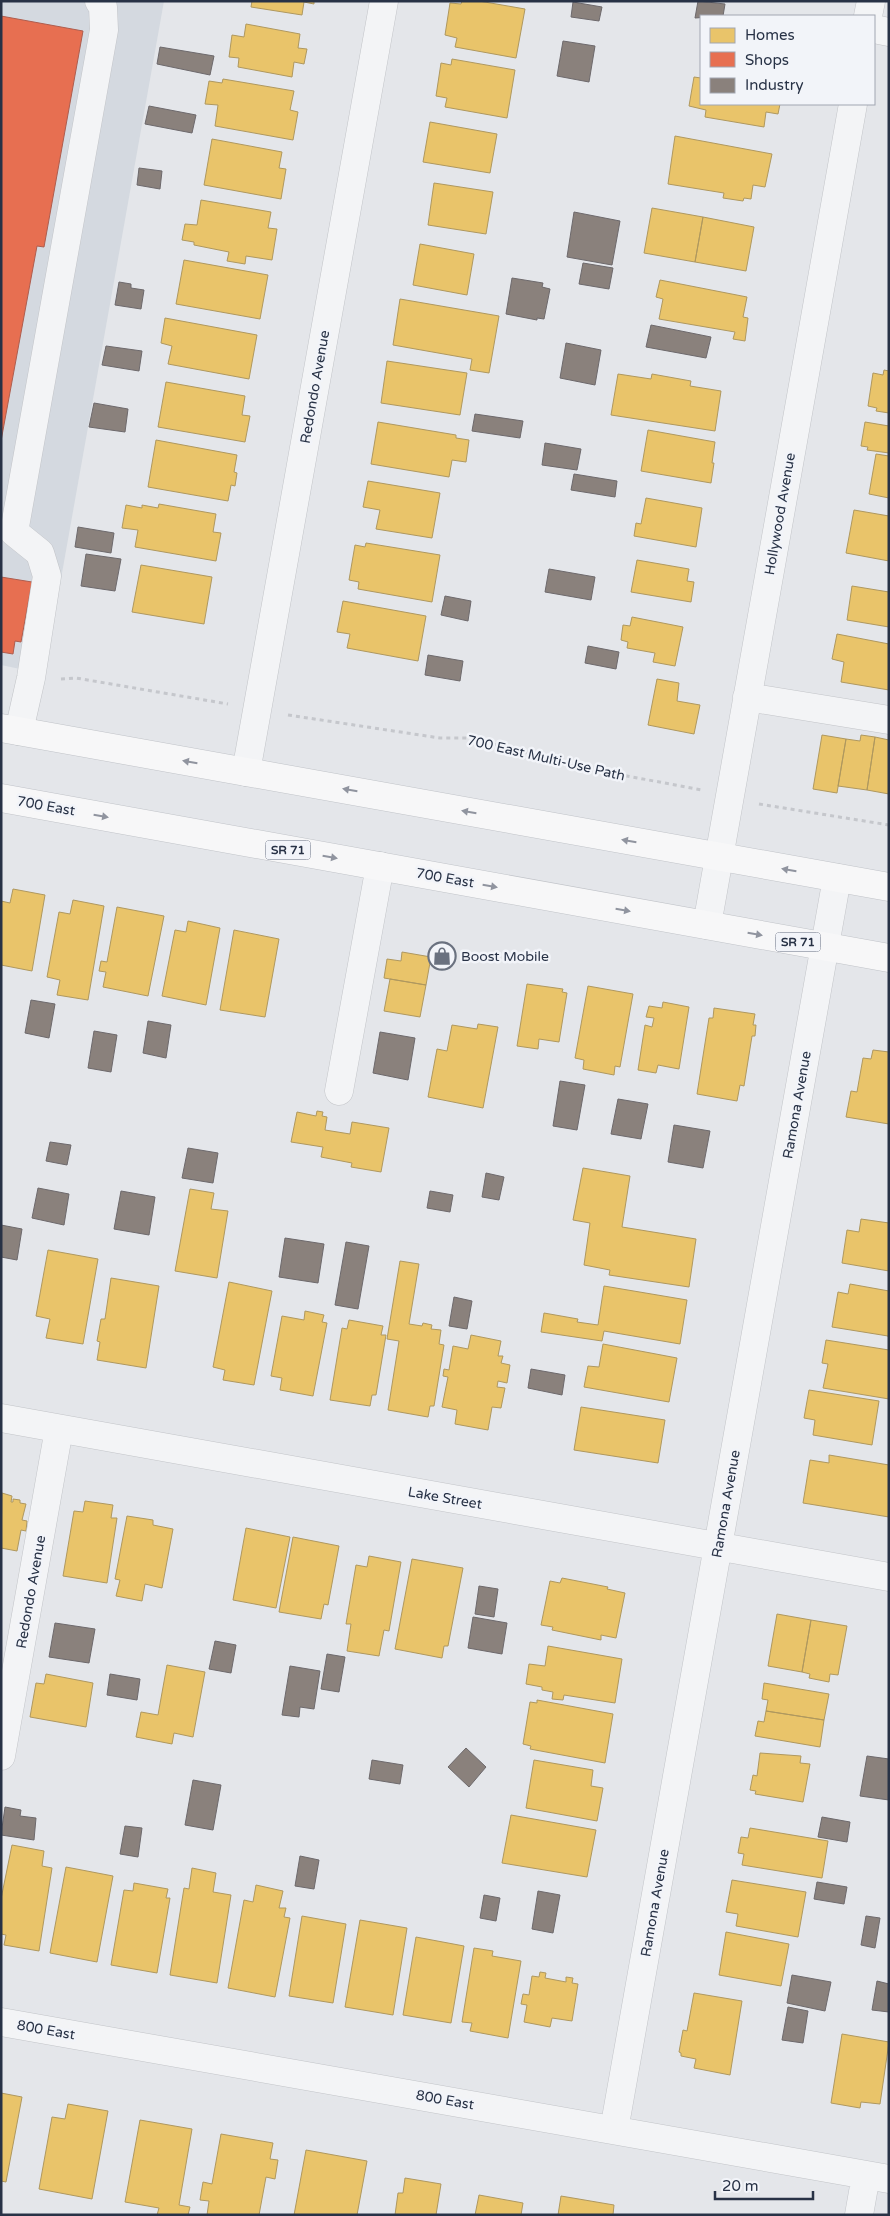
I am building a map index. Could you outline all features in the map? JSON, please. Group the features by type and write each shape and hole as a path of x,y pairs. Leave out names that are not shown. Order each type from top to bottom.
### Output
{"main road":[{"path":"10,730 889,887"},
{"name":"700 East","path":"1,798 889,958"}],"street":[{"path":"10,730 31,678 47,576 40,552 14,532 104,30 103,7 99,1"},
{"name":"Redondo Avenue","path":"246,772 384,1"},
{"path":"868,15 871,1"},
{"path":"875,29 889,32"},
{"name":"Hollywood Avenue","path":"707,925 852,105"},
{"path":"747,697 889,720"},
{"path":"339,1092 380,866"},
{"name":"Ramona Avenue","path":"614,2130 837,878"},
{"name":"Lake Street","path":"1,1418 889,1577"},
{"name":"Redondo Avenue","path":"1,1756 59,1429"},
{"name":"800 East","path":"1,2022 877,2177"},
{"path":"859,2215 877,2177"}],"path":[{"path":"53,680 76,678 232,705"},
{"name":"700 East Multi-Use Path","path":"285,714 440,738 467,738 531,753 563,764 692,788"},
{"path":"763,805 889,825"}],"shaded area":[{"path":"1,1 164,1 44,674 1,665"}],"building: Homes":[{"path":"252,1 314,1 314,4 304,2 302,15 251,7"},
{"path":"462,1 479,1 525,9 516,58 455,47 457,38 445,35 450,3 461,4"},
{"path":"246,24 300,34 298,48 307,49 304,64 294,62 292,77 238,67 239,58 229,57 232,35 244,37"},
{"path":"452,59 515,70 507,118 445,107 447,98 436,96 441,63 451,65"},
{"path":"694,77 700,78 700,105 780,105 778,114 766,112 764,127 705,117 706,110 689,106"},
{"path":"223,79 294,91 290,110 298,112 293,140 215,126 218,105 205,104 209,81 222,83"},
{"path":"430,122 497,134 490,173 423,162"},
{"path":"675,136 772,154 765,187 753,185 751,199 744,198 743,201 723,198 724,193 668,184"},
{"path":"212,139 282,152 279,168 286,169 281,199 204,185"},
{"path":"434,183 493,192 486,234 428,225"},
{"path":"201,200 271,212 268,228 277,229 272,260 246,256 245,264 227,261 229,252 194,245 194,242 182,240 185,224 197,225"},
{"path":"652,208 703,217 695,262 644,253"},
{"path":"703,217 754,227 746,271 695,262"},
{"path":"420,244 474,254 467,295 413,285"},
{"path":"184,260 268,275 260,319 176,304"},
{"path":"660,280 747,297 743,317 748,318 745,341 733,339 735,332 659,319 663,299 656,297"},
{"path":"400,299 499,316 489,373 470,370 472,359 393,345"},
{"path":"165,318 257,335 249,379 168,364 172,346 161,343"},
{"path":"387,361 467,373 460,415 381,403"},
{"path":"884,370 889,371 889,413 876,411 877,408 868,406 873,373 883,375"},
{"path":"618,374 651,379 652,374 691,381 690,386 721,391 715,431 611,415"},
{"path":"166,382 245,396 242,415 250,416 245,442 158,427"},
{"path":"378,422 456,435 456,438 469,440 466,462 452,460 449,477 371,464"},
{"path":"865,422 889,426 889,453 867,450 868,447 861,446"},
{"path":"648,430 715,442 711,483 641,471"},
{"path":"156,440 237,455 234,472 237,473 235,486 231,485 228,501 148,487"},
{"path":"876,454 889,456 889,498 869,494"},
{"path":"368,481 440,493 432,538 376,529 380,510 363,507"},
{"path":"646,498 702,508 696,547 634,536 636,523 641,524"},
{"path":"159,504 216,514 213,532 221,533 216,561 135,547 138,530 122,528 126,505 158,508"},
{"path":"854,510 889,516 889,561 846,553"},
{"path":"366,543 440,555 432,602 358,589 359,582 349,580 355,545 365,547"},
{"path":"637,560 689,569 687,581 694,582 691,602 631,592"},
{"path":"141,565 212,577 204,624 132,612"},
{"path":"852,586 889,592 889,627 847,620"},
{"path":"343,601 426,616 418,661 347,648 350,634 337,632"},
{"path":"632,617 683,627 675,666 653,662 655,653 627,648 628,642 621,640 623,625 630,626"},
{"path":"837,634 889,644 889,690 841,682 844,662 832,659"},
{"path":"657,679 679,683 677,701 700,705 694,734 648,725"},
{"path":"822,735 846,739 837,793 813,789"},
{"path":"861,735 875,737 867,790 838,786 846,739 860,741"},
{"path":"875,737 889,740 889,794 867,790"},
{"path":"13,889 45,895 32,971 1,965 1,901 10,903"},
{"path":"73,900 104,906 88,1000 57,995 60,980 47,977 59,912 70,914"},
{"path":"117,907 164,916 148,996 103,987 106,972 99,971 101,961 107,962"},
{"path":"188,921 220,928 206,1005 162,996 175,930 186,932"},
{"path":"234,930 279,939 265,1017 220,1010"},
{"path":"402,952 431,957 426,985 384,978 387,959 401,961"},
{"path":"390,979 426,985 420,1017 384,1011"},
{"path":"527,984 563,989 562,992 567,993 559,1042 539,1039 538,1049 517,1046"},
{"path":"588,986 633,994 620,1067 615,1066 614,1075 583,1069 584,1060 575,1058"},
{"path":"663,1002 689,1007 679,1069 658,1065 656,1073 638,1070 645,1025 652,1027 654,1018 646,1017 649,1006 662,1008"},
{"path":"714,1008 755,1014 753,1025 756,1025 755,1036 752,1036 744,1086 740,1085 737,1101 697,1094 709,1018 713,1018"},
{"path":"478,1024 498,1027 483,1108 428,1097 437,1049 447,1051 452,1025 477,1029"},
{"path":"873,1050 889,1052 889,1124 846,1117 851,1091 857,1092 863,1058 871,1059"},
{"path":"317,1111 323,1112 322,1116 327,1117 325,1130 350,1134 352,1122 389,1128 381,1172 351,1167 352,1163 321,1157 323,1147 291,1142 297,1112 316,1116"},
{"path":"583,1168 630,1176 622,1227 696,1239 689,1287 609,1275 610,1270 584,1265 590,1223 573,1220"},
{"path":"190,1189 214,1193 211,1209 228,1211 217,1278 175,1271"},
{"path":"861,1219 889,1223 889,1271 842,1263 847,1230 859,1232"},
{"path":"48,1250 98,1259 83,1344 46,1338 50,1319 36,1316"},
{"path":"400,1261 419,1264 409,1324 422,1326 423,1323 432,1325 431,1329 441,1330 439,1344 444,1345 434,1406 430,1406 428,1417 388,1410 399,1341 387,1339"},
{"path":"111,1278 159,1286 146,1368 97,1360 100,1342 97,1341 101,1319 105,1319"},
{"path":"229,1282 272,1291 254,1385 223,1380 225,1370 213,1367"},
{"path":"850,1284 889,1291 889,1339 888,1336 832,1327 838,1292 848,1294"},
{"path":"604,1286 687,1300 680,1344 604,1331 602,1341 541,1332 544,1313 578,1319 577,1322 598,1325"},
{"path":"305,1311 324,1315 322,1322 327,1323 313,1396 280,1390 282,1378 271,1376 282,1316 304,1320"},
{"path":"349,1320 383,1326 381,1335 386,1335 376,1395 372,1395 370,1406 330,1400 342,1328 347,1329"},
{"path":"471,1335 501,1341 498,1356 503,1356 501,1363 510,1365 507,1383 498,1381 497,1387 505,1388 501,1408 492,1407 488,1430 455,1424 457,1410 442,1407 448,1377 443,1376 444,1369 449,1370 453,1346 468,1349"},
{"path":"826,1340 889,1350 889,1399 823,1388 828,1364 822,1363"},
{"path":"603,1344 677,1358 669,1402 584,1387 588,1366 599,1367"},
{"path":"809,1390 879,1401 872,1445 813,1435 815,1420 804,1418"},
{"path":"581,1407 665,1420 658,1463 574,1450"},
{"path":"829,1455 889,1465 889,1517 803,1503 810,1460 829,1463"},
{"path":"2,1493 12,1496 11,1502 13,1502 13,1499 20,1500 20,1503 26,1504 22,1520 27,1521 26,1531 21,1530 17,1551 1,1548"},
{"path":"85,1501 113,1505 111,1518 117,1518 107,1583 63,1576 74,1511 83,1512"},
{"path":"127,1516 153,1520 153,1525 173,1529 162,1588 145,1584 142,1601 116,1596 120,1580 115,1579"},
{"path":"246,1528 290,1537 276,1608 233,1600"},
{"path":"293,1537 339,1546 328,1605 324,1604 321,1619 279,1612"},
{"path":"369,1556 401,1562 389,1631 384,1630 379,1656 347,1651 351,1624 346,1624 356,1565 367,1567"},
{"path":"412,1559 463,1568 448,1646 444,1646 442,1658 395,1649"},
{"path":"562,1578 608,1587 607,1589 625,1593 616,1638 601,1635 601,1640 552,1630 553,1627 541,1625 550,1581 560,1583"},
{"path":"777,1614 811,1620 802,1672 768,1666"},
{"path":"811,1620 847,1626 838,1675 830,1674 829,1682 809,1678 810,1674 802,1672"},
{"path":"548,1646 622,1659 615,1703 564,1695 563,1700 552,1699 553,1692 542,1690 542,1687 526,1684 529,1664 545,1666"},
{"path":"167,1665 205,1672 193,1737 174,1733 172,1744 136,1737 141,1712 158,1715"},
{"path":"46,1674 93,1683 86,1727 30,1717 36,1683 44,1684"},
{"path":"764,1683 829,1694 824,1720 766,1711 768,1700 762,1699"},
{"path":"537,1700 613,1714 605,1763 530,1749 531,1746 523,1744 530,1702 537,1703"},
{"path":"766,1711 824,1720 820,1747 755,1736 758,1721 764,1722"},
{"path":"760,1753 801,1756 800,1763 810,1764 803,1802 755,1794 756,1791 750,1790 753,1775 757,1776"},
{"path":"534,1760 593,1770 591,1786 603,1788 597,1821 526,1808"},
{"path":"511,1815 596,1830 587,1877 502,1863"},
{"path":"750,1828 828,1841 822,1878 742,1865 744,1854 738,1853 741,1837 748,1838"},
{"path":"12,1845 44,1851 42,1866 52,1868 39,1951 4,1945 6,1935 1,1934 1,1899"},
{"path":"66,1867 113,1876 97,1962 50,1953"},
{"path":"192,1868 216,1873 213,1892 231,1895 217,1983 170,1975 184,1888 189,1889"},
{"path":"732,1880 806,1892 798,1937 736,1926 738,1914 726,1912"},
{"path":"134,1883 168,1889 166,1898 170,1898 157,1973 111,1965 124,1890 133,1891"},
{"path":"256,1885 283,1891 279,1908 286,1908 284,1917 290,1918 275,1997 228,1988 244,1900 253,1902"},
{"path":"302,1916 346,1924 333,2003 289,1996"},
{"path":"360,1920 407,1928 393,2015 345,2007"},
{"path":"726,1932 789,1944 781,1986 719,1975"},
{"path":"416,1937 464,1946 451,2023 403,2015"},
{"path":"474,1948 493,1951 492,1956 521,1961 508,2038 470,2031 472,2023 462,2022"},
{"path":"540,1972 546,1973 545,1978 566,1982 566,1977 573,1978 572,1983 578,1984 572,2021 552,2018 550,2027 524,2022 527,2005 521,2004 523,1994 529,1995 532,1976 539,1977"},
{"path":"694,1993 742,2001 730,2075 694,2068 696,2059 681,2056 679,2052 683,2030 687,2031"},
{"path":"842,2034 889,2042 880,2104 861,2102 860,2108 831,2103"},
{"path":"1,2093 22,2097 6,2182 1,2181"},
{"path":"68,2104 108,2111 92,2199 39,2189 52,2117 65,2119"},
{"path":"140,2120 192,2129 179,2205 190,2207 188,2215 157,2215 159,2208 125,2202"},
{"path":"221,2134 273,2143 270,2159 278,2160 275,2179 266,2177 259,2215 207,2215 209,2201 200,2200 203,2182 212,2184"},
{"path":"306,2150 367,2161 357,2215 294,2215"},
{"path":"405,2178 441,2184 436,2215 395,2215 398,2193 403,2193"},
{"path":"479,2195 523,2203 521,2215 475,2215"},
{"path":"561,2196 614,2205 613,2215 558,2215"}],"building: Shops":[{"path":"1,16 83,31 44,247 37,246 1,441"},
{"path":"1,577 32,582 21,642 15,641 13,654 1,652"}],"building: Industry":[{"path":"698,1 725,4 723,15 700,15 700,18 695,18"},
{"path":"573,2 602,7 599,21 571,17"},
{"path":"563,41 595,46 589,82 557,76"},
{"path":"160,47 214,56 210,75 157,64"},
{"path":"149,106 196,115 192,133 145,124"},
{"path":"139,168 162,171 160,189 137,185"},
{"path":"574,212 620,221 612,265 567,257"},
{"path":"583,263 613,268 609,289 579,284"},
{"path":"512,278 543,283 542,287 550,289 544,319 537,318 537,320 506,314"},
{"path":"119,282 131,284 131,288 144,290 141,309 115,305"},
{"path":"651,325 711,337 706,358 646,347"},
{"path":"566,343 601,350 595,385 560,378"},
{"path":"106,346 142,351 139,371 102,365"},
{"path":"94,403 128,409 125,432 89,427"},
{"path":"475,414 523,421 520,438 472,431"},
{"path":"545,443 581,449 577,470 542,465"},
{"path":"574,474 617,481 615,497 571,490"},
{"path":"78,527 114,533 111,553 75,547"},
{"path":"86,554 121,559 115,591 81,586"},
{"path":"549,569 595,577 591,600 545,592"},
{"path":"445,596 471,601 468,621 441,615"},
{"path":"588,646 619,652 616,669 585,663"},
{"path":"428,655 463,661 460,681 425,675"},
{"path":"31,1000 55,1004 49,1038 25,1033"},
{"path":"148,1021 171,1025 166,1058 143,1053"},
{"path":"94,1031 117,1035 111,1072 88,1068"},
{"path":"380,1032 415,1038 408,1080 373,1073"},
{"path":"560,1081 585,1085 577,1130 553,1126"},
{"path":"618,1099 648,1104 641,1139 611,1134"},
{"path":"674,1125 710,1131 703,1168 668,1162"},
{"path":"50,1142 71,1145 67,1165 46,1161"},
{"path":"188,1148 218,1153 213,1183 182,1178"},
{"path":"486,1173 504,1177 499,1200 482,1197"},
{"path":"38,1188 69,1194 64,1225 32,1218"},
{"path":"121,1191 155,1197 149,1235 114,1229"},
{"path":"430,1191 453,1195 450,1212 427,1208"},
{"path":"1,1225 22,1229 17,1260 1,1257"},
{"path":"285,1238 324,1244 318,1283 279,1277"},
{"path":"346,1242 369,1246 358,1309 335,1305"},
{"path":"454,1297 472,1301 467,1329 449,1326"},
{"path":"531,1369 565,1375 562,1395 528,1388"},
{"path":"479,1586 498,1589 494,1617 475,1614"},
{"path":"473,1617 507,1623 502,1654 468,1648"},
{"path":"55,1623 95,1629 89,1663 49,1657"},
{"path":"215,1641 236,1645 231,1673 209,1669"},
{"path":"327,1654 345,1657 339,1692 321,1689"},
{"path":"290,1666 320,1671 314,1709 300,1707 299,1717 282,1715"},
{"path":"110,1674 140,1679 137,1700 107,1695"},
{"path":"466,1748 486,1767 469,1787 448,1767"},
{"path":"867,1756 889,1759 889,1800 860,1796"},
{"path":"372,1760 403,1765 400,1784 369,1779"},
{"path":"193,1780 221,1785 213,1830 185,1825"},
{"path":"5,1807 21,1810 20,1816 36,1818 34,1840 1,1835"},
{"path":"822,1817 850,1822 847,1842 818,1837"},
{"path":"125,1826 142,1828 138,1857 120,1854"},
{"path":"300,1856 319,1860 314,1889 295,1886"},
{"path":"817,1882 847,1887 844,1904 814,1899"},
{"path":"538,1891 560,1895 553,1933 532,1929"},
{"path":"484,1895 500,1898 496,1921 480,1918"},
{"path":"866,1916 880,1918 875,1948 861,1945"},
{"path":"792,1975 831,1982 825,2011 787,2003"},
{"path":"877,1981 889,1984 889,2012 872,2010"},
{"path":"788,2007 808,2011 803,2043 782,2040"}],"place":[{"name":"Boost Mobile","path":"442,956"}]}
